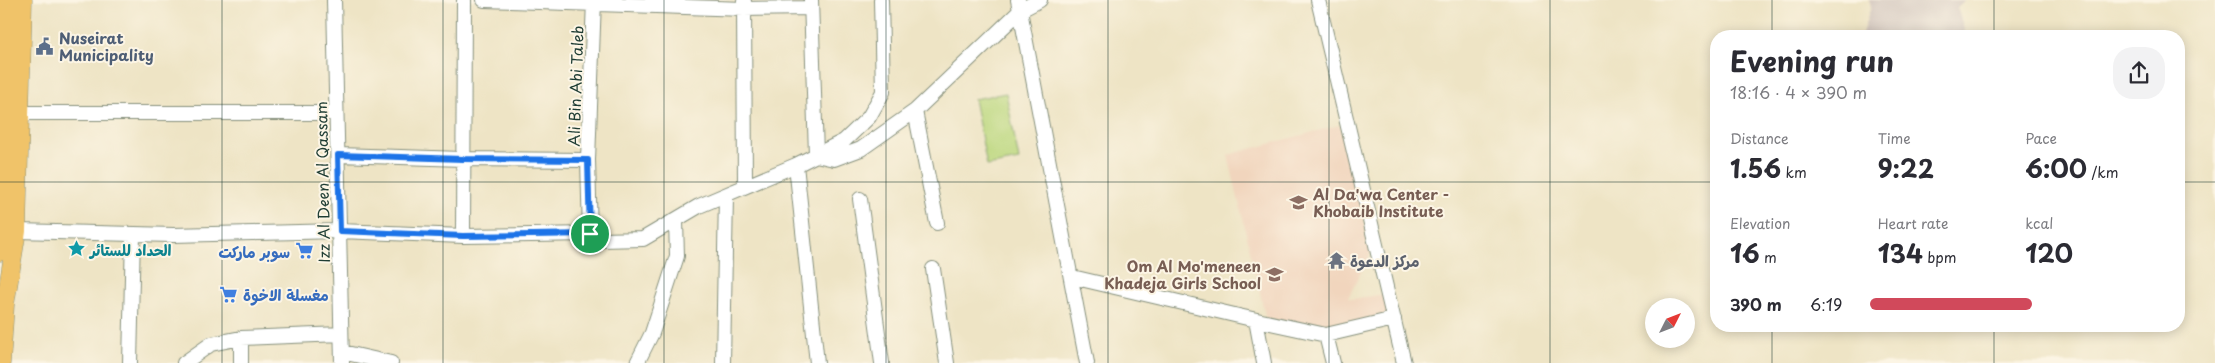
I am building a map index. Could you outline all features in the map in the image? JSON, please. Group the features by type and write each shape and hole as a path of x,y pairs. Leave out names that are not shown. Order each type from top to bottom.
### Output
{"main road":[{"path":"6,0 3,52 12,113"},
{"path":"1,363 5,304 3,236 22,0"}],"street":[{"name":"Izz Al Deen Al Qassam","path":"334,0 342,357"},
{"path":"463,236 464,0"},
{"path":"484,0 744,5 811,4 816,155"},
{"path":"3,236 340,231 463,236 590,234 600,240 643,239 699,206 796,165 844,141 869,117 884,92 881,0"},
{"path":"816,155 834,159 861,149 915,111 1019,5 1040,0"},
{"path":"1318,0 1404,363"},
{"name":"Ali Bin Abi Taleb","path":"590,234 588,160 594,2"},
{"path":"744,5 745,186"},
{"path":"1019,5 1087,363"},
{"path":"915,111 937,222"},
{"path":"12,113 336,113"},
{"path":"338,155 588,160"},
{"path":"796,165 817,363"},
{"path":"723,363 726,195"},
{"path":"860,199 882,363"},
{"path":"637,363 652,333 677,256 676,221"},
{"path":"130,363 133,234"},
{"path":"933,269 947,363"},
{"path":"1072,277 1256,320 1326,334 1394,319"},
{"path":"1256,320 1264,363"},
{"path":"184,363 211,344 241,338 342,334"},
{"path":"1326,334 1333,363"},
{"path":"241,338 241,363"},
{"path":"342,357 391,363"}],"shaded area":[{"path":"1869,0 1966,0 1957,7 1964,30 1863,30 1871,7"},
{"name":"Al Da'wa Center - Khobaib Institute","path":"1340,125 1372,250 1348,298 1353,299 1386,294 1391,315 1329,328 1266,319 1228,155"}],"green space":[{"path":"1006,93 1019,160 987,166 974,99"}],"place":[{"name":"Nuseirat Municipality","path":"45,46"},
{"name":"Al Da'wa Center - Khobaib Institute","path":"1299,202"},
{"name":"الحداد للستائر","path":"76,249"},
{"name":"سوبر ماركت","path":"304,251"},
{"name":"مركز الدعوة","path":"1336,260"},
{"name":"Om Al Mo'meneen Khadeja Girls School","path":"1275,274"},
{"name":"مغسلة الاخوة","path":"229,294"}],"route":[{"path":"338,155 588,160 590,234 463,236 340,231 338,155"}]}
